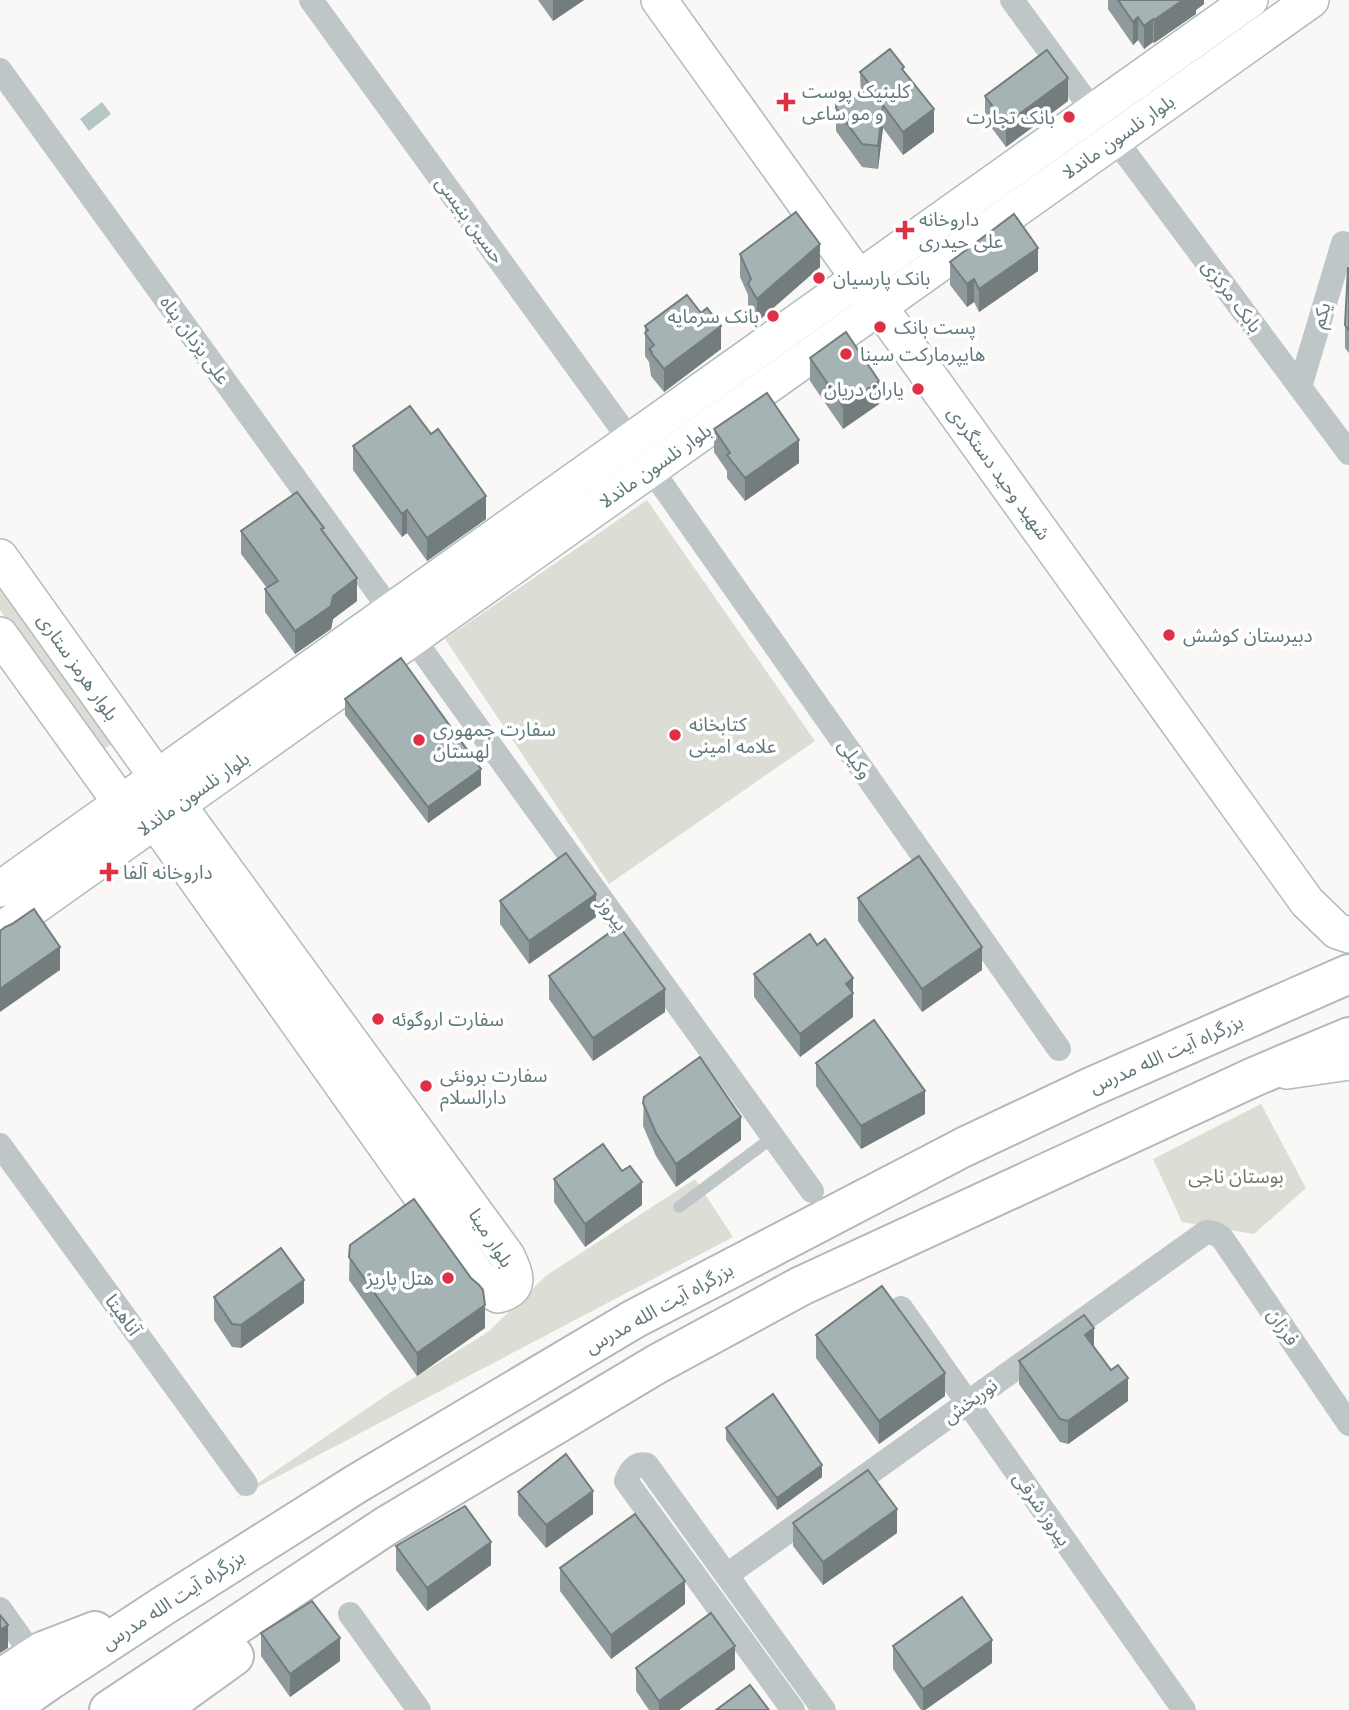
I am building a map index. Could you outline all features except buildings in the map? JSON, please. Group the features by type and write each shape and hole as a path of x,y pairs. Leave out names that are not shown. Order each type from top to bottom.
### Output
{"highway":[{"name":"بزرگراه آیت الله مدرس","path":"7,1710 163,1606 356,1484 634,1319 964,1147 1091,1087 1349,975"},
{"path":"109,1710 386,1526 657,1364 801,1286 1255,1076 1349,1037"},
{"path":"159,1710 302,1606 386,1526"},
{"path":"0,1679 43,1651 163,1606"}],"main road":[{"name":"شهید وحید دستگردی","path":"659,0 1307,902 1337,931 1349,935"},
{"name":"بلوار نلسون ماندلا","path":"0,889 1250,0"},
{"name":"بلوار نلسون ماندلا","path":"0,931 176,826 306,714 1311,0"},
{"name":"بلوار هرمز ستاری","path":"0,557 157,777"},
{"path":"0,635 121,803"},
{"path":"285,686 306,714"},
{"path":"91,762 111,758 129,738"},
{"name":"بلوار مینا","path":"176,826 507,1256 516,1276 514,1286 507,1292 498,1295 487,1289 176,826"},
{"path":"1255,1076 1349,1062"}],"street":[{"name":"حسین بنیسی","path":"310,0 630,440"},
{"path":"1012,0 1093,111"},
{"name":"علی یزدان پناه","path":"0,70 391,611"},
{"name":"بابک مرکزی","path":"1115,139 1349,453"},
{"name":"یکم","path":"1300,387 1343,243"},
{"name":"وكيلی","path":"650,469 1059,1049"},
{"name":"پیروز","path":"413,638 812,1191"},
{"name":"آناهیتا","path":"0,1145 246,1484"},
{"name":"نوربخش","path":"727,1575 1206,1232 1214,1233"},
{"name":"فرزان","path":"1214,1233 1222,1238 1349,1424"},
{"name":"پیروز شرقی","path":"901,1308 1184,1710"},
{"path":"793,1710 626,1481 634,1466 647,1465 824,1710"},
{"path":"0,1609 22,1640"},
{"path":"350,1614 419,1710"}],"lane":[{"path":"679,1207 774,1137"}],"green space":[{"path":"647,500 815,741 609,884 445,639"},
{"path":"0,583 115,742 101,751 0,610"},
{"name":"بوستان ناجی","path":"1261,1104 1306,1188 1254,1234 1182,1222 1153,1159"},
{"path":"695,1179 733,1237 233,1500 391,1392 488,1332 547,1275"}],"shaded area":[{"path":"102,102 111,114 89,131 80,119"}],"place":[{"name":"کلینیک پوست و مو ساعی","path":"786,102"},
{"name":"بانک تجارت","path":"1069,117"},
{"name":"داروخانه علی حیدری","path":"905,230"},
{"name":"بانک پارسیان","path":"819,278"},
{"name":"بانک سرمایه","path":"773,316"},
{"name":"پست بانک","path":"880,327"},
{"name":"هایپرمارکت سینا","path":"846,354"},
{"name":"یاران دریان","path":"918,389"},
{"name":"دبیرستان کوشش","path":"1169,635"},
{"name":"کتابخانه علامه امینی","path":"675,735"},
{"name":"سفارت جمهوری لهستان","path":"419,740"},
{"name":"داروخانه آلفا","path":"109,872"},
{"name":"سفارت اروگوئه","path":"378,1019"},
{"name":"سفارت برونئی دارالسلام","path":"426,1086"},
{"name":"هتل پاریز","path":"448,1278"}]}
